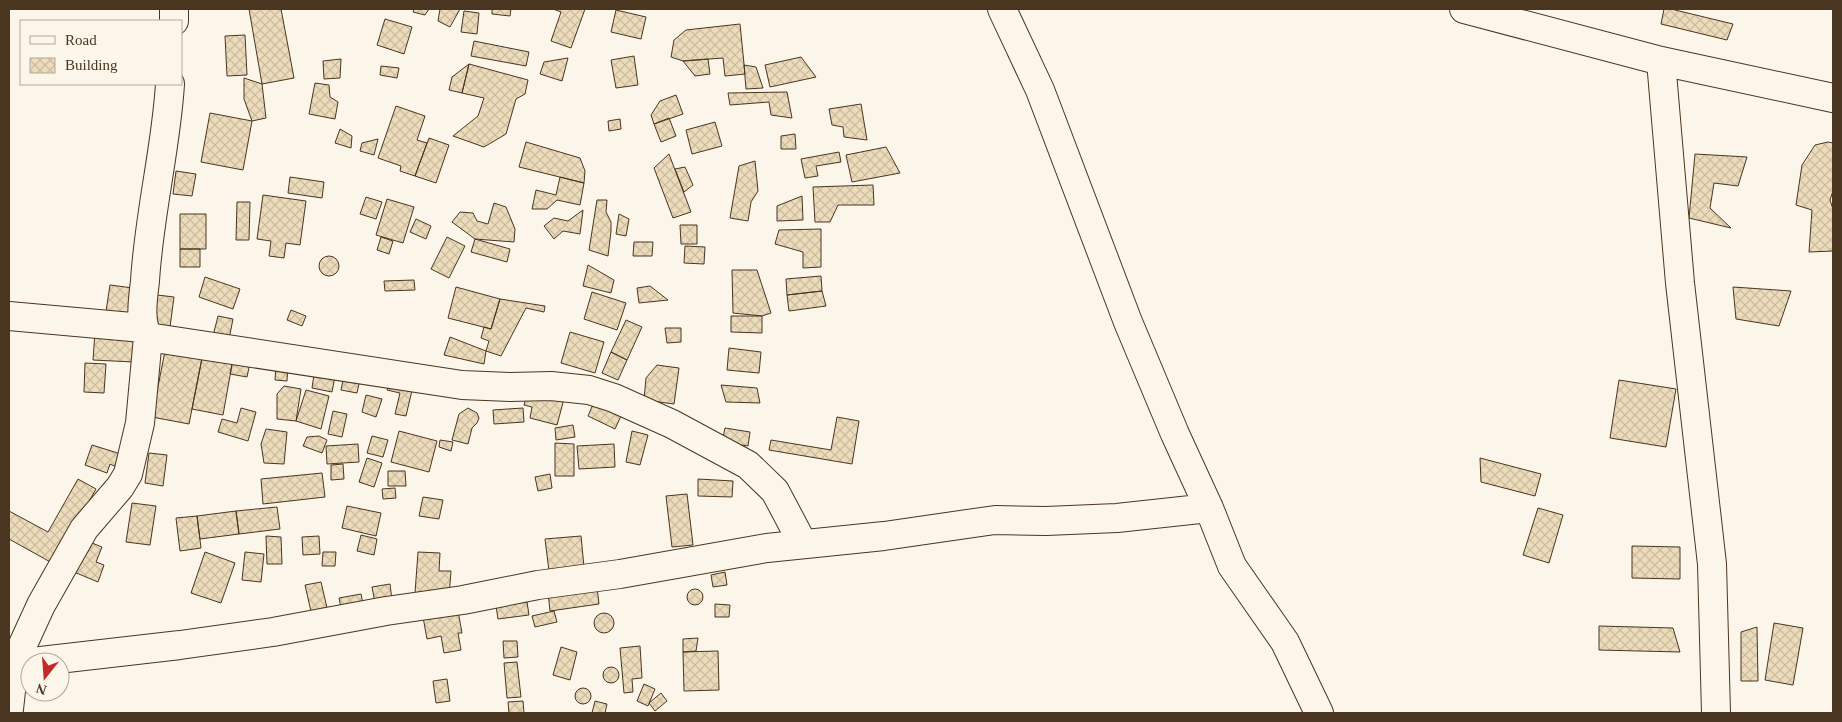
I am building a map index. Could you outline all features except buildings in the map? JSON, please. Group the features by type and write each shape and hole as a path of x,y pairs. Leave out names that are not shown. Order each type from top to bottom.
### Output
{"street":[{"path":"1002,9 1040,90 1128,322 1175,434 1209,508 1232,566 1285,642 1319,713"},
{"path":"1464,9 1661,61 1833,98"},
{"path":"1661,61 1680,283 1712,564 1716,713"},
{"path":"28,652 41,605 73,546 84,529 120,487 128,474 140,423 146,333 142,311 148,239 168,110 170,85"},
{"path":"9,316 146,333 462,385 551,386 589,390 614,398 672,424 748,465 775,491 803,544"},
{"path":"70,658 273,632 386,611 463,600 538,585 629,572 768,548 884,536 995,520 1046,521 1117,518 1209,508"},
{"path":"9,709 20,677"}]}
